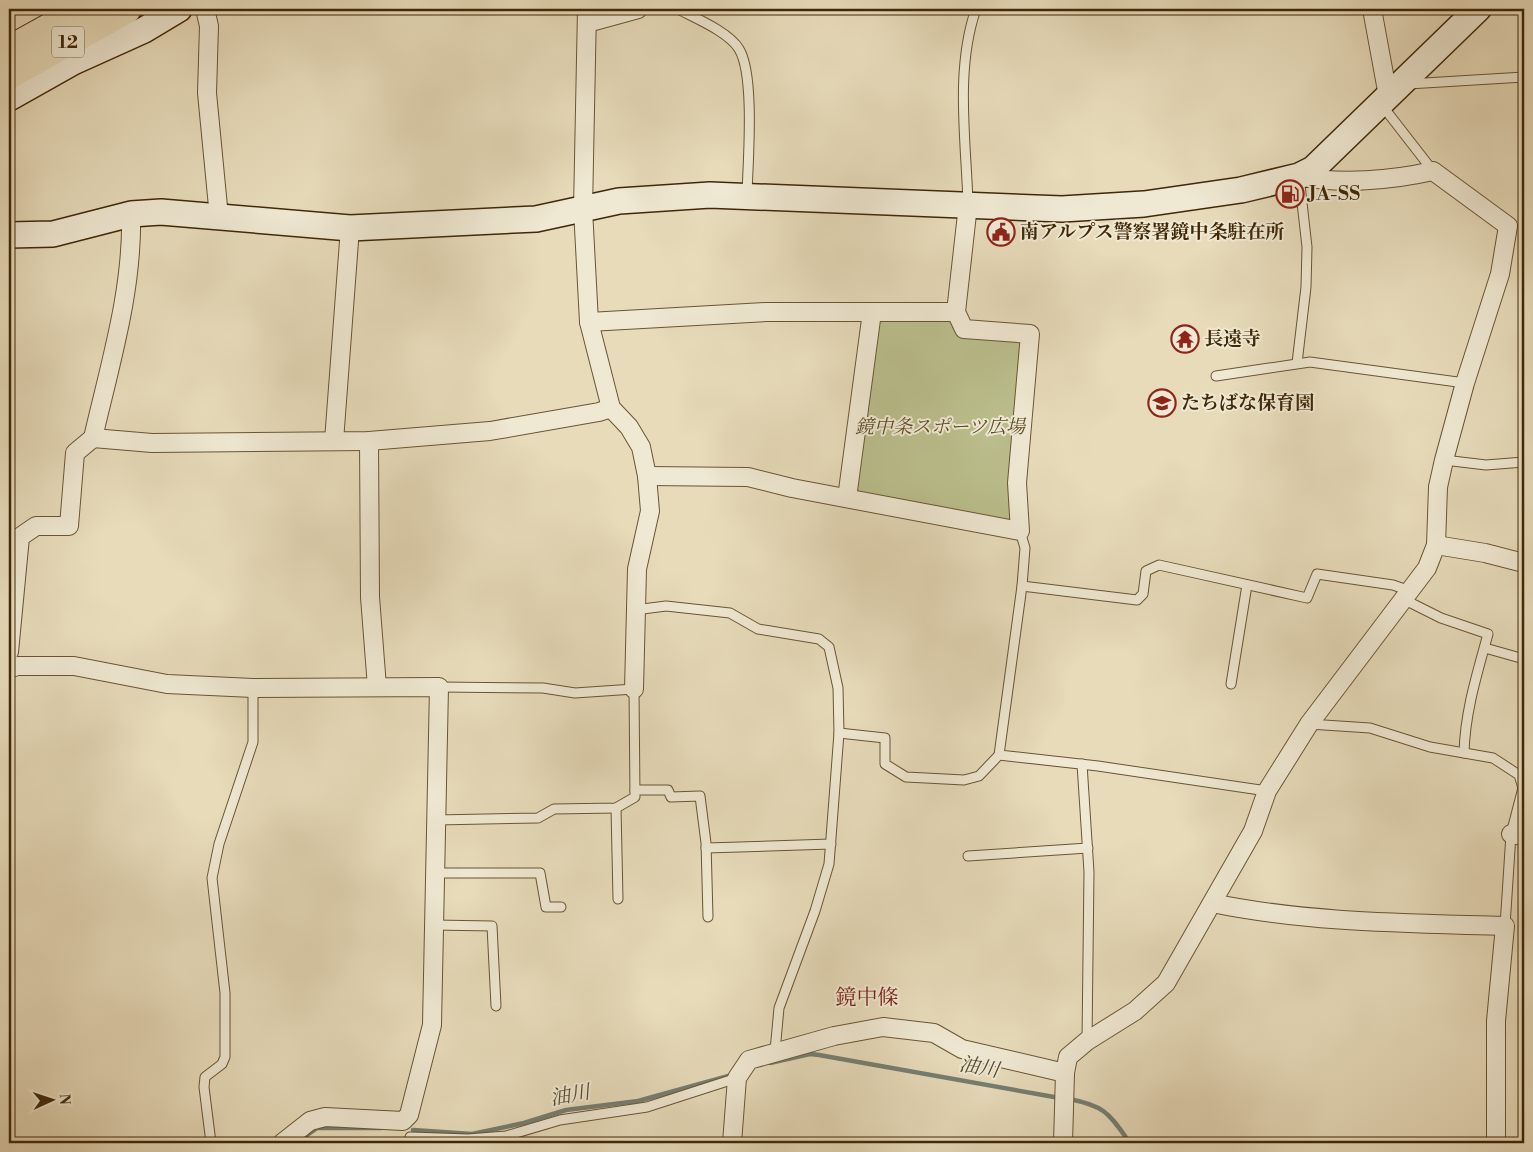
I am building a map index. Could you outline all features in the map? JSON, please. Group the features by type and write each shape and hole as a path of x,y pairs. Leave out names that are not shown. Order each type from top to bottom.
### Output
{"highway":[{"name":"12","path":"9,50 83,9"},
{"name":"12","path":"9,75 127,9"}],"street":[{"path":"9,37 60,9"},
{"path":"9,98 73,62 144,30 179,9"},
{"path":"205,9 209,26 210,52 207,93 219,217"},
{"path":"634,689 637,569 650,511 647,476 641,447 629,427 610,408 589,322 583,209 587,16 638,9"},
{"path":"1372,9 1390,95"},
{"path":"9,235 53,234 131,214 161,212 350,228 536,218 619,201 710,195 1062,209 1144,204 1241,190 1300,176 1313,169 1478,9"},
{"path":"1063,1143 1065,1072 1068,1057 1087,1041 1136,1011 1166,983 1253,831 1267,791 1309,724 1426,568 1436,545 1438,487 1444,460 1465,383 1500,274 1508,226 1433,171 1396,178 1319,180 1300,176"},
{"path":"647,476 748,477 792,488 1020,531 1017,483 1030,334 964,329 956,312 968,205"},
{"path":"9,652 14,537 36,526 69,526 75,452 93,438 126,292 132,238 131,214"},
{"path":"334,440 350,228"},
{"path":"589,322 766,312 956,312"},
{"path":"848,498 872,312"},
{"path":"93,438 152,443 369,441 490,431 599,412 610,408"},
{"path":"369,441 370,597 377,686"},
{"path":"1436,545 1485,553 1524,563"},
{"path":"9,669 17,666 74,666 167,684 253,688 439,687 432,1024 409,1115 408,1134 325,1118 310,1121 282,1143"},
{"path":"1212,903 1256,912 1359,921 1505,926 1496,1021 1496,1143"},
{"path":"732,1143 737,1078 749,1060 775,1051 883,1027 934,1033 962,1049 1065,1072"}],"lane":[{"path":"678,9 718,31 738,48 747,72 747,196"},
{"path":"968,205 964,77 972,22 976,9"},
{"path":"1433,171 1390,95 1524,77"},
{"path":"1297,363 1306,287 1306,246 1300,176"},
{"path":"1216,376 1310,362 1465,383"},
{"path":"1444,460 1486,465 1524,462"},
{"path":"840,734 885,738 885,764 906,776 964,780 979,776 999,755 1022,586 1025,548 1020,531"},
{"path":"1022,586 1137,600 1143,594 1146,571 1159,565 1308,598 1317,574 1393,585 1441,618 1488,634 1472,690 1465,730 1464,753"},
{"path":"1231,684 1247,585"},
{"path":"635,610 666,606 730,613 758,628 819,639 829,647 836,680 840,734 829,864 815,911 779,1008 775,1051"},
{"path":"1485,648 1524,659"},
{"path":"436,820 538,818 554,810 616,808 635,796 634,689 576,693 543,688 439,687"},
{"path":"211,1143 204,1087 205,1077 222,1064 224,1057 225,1002 212,878 219,844 253,742 253,688"},
{"path":"1309,724 1370,728 1430,747 1493,758 1519,774 1523,788 1505,926"},
{"path":"999,755 1082,764 1267,791"},
{"path":"1082,764 1088,848 1087,1041"},
{"path":"635,790 668,790 670,797 700,796 706,848 708,917"},
{"path":"616,808 618,899"},
{"path":"706,848 831,844"},
{"path":"968,856 1088,848"},
{"path":"435,872 540,873 546,907 561,907"},
{"path":"434,924 492,926 496,1006"},
{"path":"408,1134 468,1138 506,1136 560,1120 647,1107 737,1078"}],"green space":[{"name":"鏡中条スポーツ広場","path":"872,312 956,312 965,329 1030,334 1012,530 847,498"}],"building":[{"path":"1295,186 1295,195 1285,196 1285,187"}],"waterway":[{"name":"油川","path":"770,1063 810,1054 819,1055 1054,1097"},
{"name":"油川","path":"413,1130 472,1134 524,1123 566,1110 638,1101 732,1075"},
{"name":"油川","path":"1069,1099 1099,1108 1106,1113 1130,1143"},
{"name":"油川","path":"296,1143 317,1128 381,1128"}],"place":[{"name":"JA-SS","path":"1290,194"},
{"name":"南アルプス警察署鏡中条駐在所","path":"1001,232"},
{"name":"長遠寺","path":"1185,339"},
{"name":"たちばな保育園","path":"1162,403"}],"district":[{"name":"鏡中條","path":"867,998"}]}
